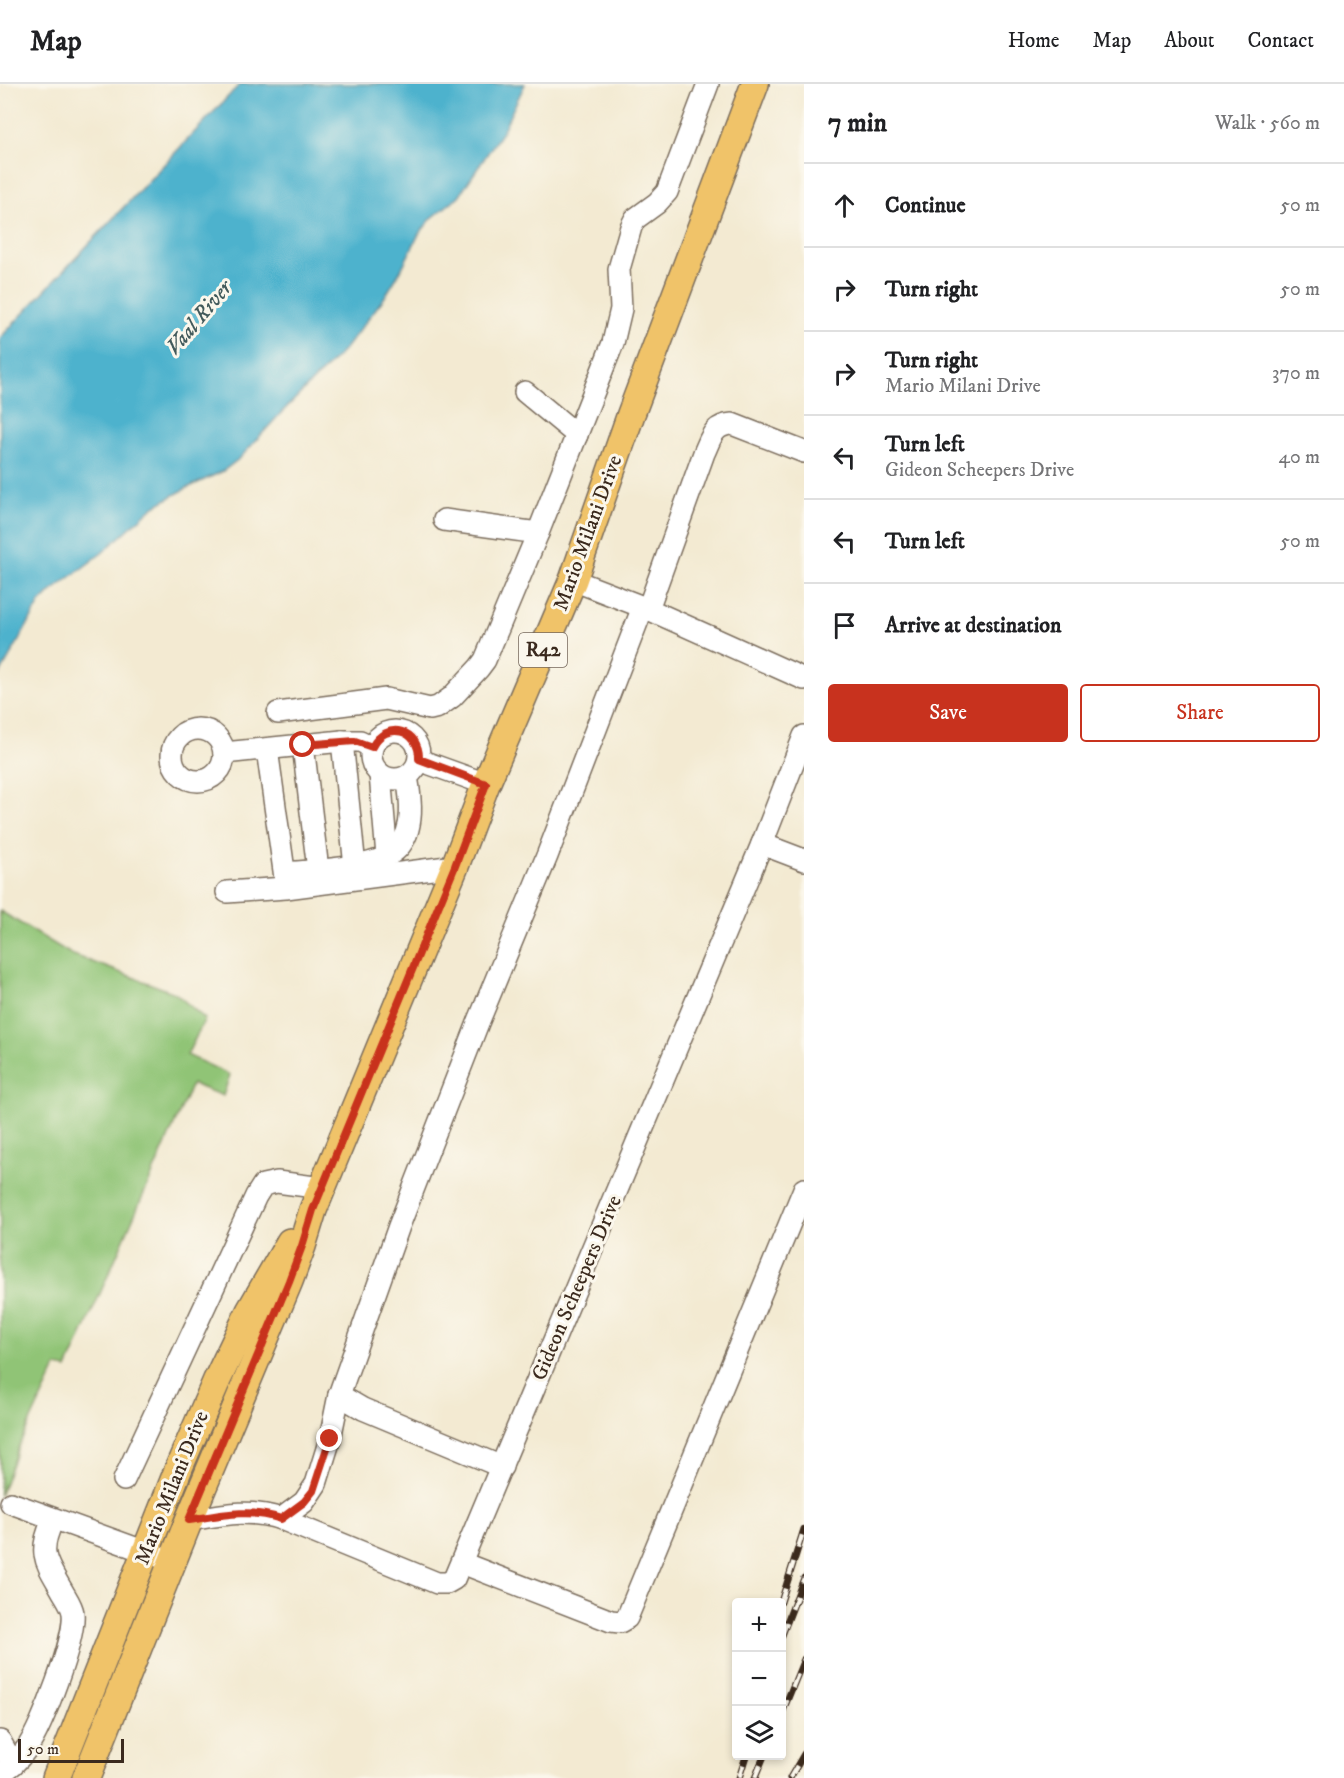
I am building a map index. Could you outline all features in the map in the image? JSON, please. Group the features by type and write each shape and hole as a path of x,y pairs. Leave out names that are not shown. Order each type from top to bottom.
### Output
{"main road":[{"name":"Mario Milani Drive","path":"86,1778 302,1246 318,1199 455,866 486,784 573,580 631,414 755,84"},
{"name":"Mario Milani Drive","path":"47,1778 60,1767 145,1552 207,1404 250,1311 318,1199"},
{"path":"207,1404 234,1415"}],"street":[{"path":"278,713 386,699 405,702 423,709 438,707 452,697 484,660 538,534 613,343 621,309 619,269 631,227 635,219 657,203 667,192 708,84"},
{"path":"525,392 577,435"},
{"path":"281,1519 304,1502 316,1484 330,1439 339,1395 403,1215 715,430 722,425 732,424 804,452"},
{"path":"444,520 538,534"},
{"path":"573,580 645,608 804,679"},
{"path":"411,737 423,709"},
{"path":"227,892 286,880 318,870 355,867 387,856 400,847 409,821 413,768 419,751 411,737 405,733 389,732 381,735 372,747 372,762 380,774 387,856"},
{"name":"Gideon Scheepers Drive","path":"189,1520 239,1513 261,1513 281,1519 437,1583 447,1583 454,1579 762,844 804,736"},
{"path":"224,753 342,741 360,741 372,747"},
{"path":"342,741 355,867"},
{"path":"303,745 318,870"},
{"path":"267,749 286,880"},
{"path":"380,774 398,779 413,768 486,784"},
{"path":"762,844 804,860"},
{"path":"286,880 455,866"},
{"path":"124,1480 263,1185 277,1182 318,1199"},
{"path":"462,1563 611,1621 620,1622 627,1618 804,1189"},
{"path":"339,1395 363,1409 502,1467"},
{"path":"11,1503 53,1520 173,1561"},
{"path":"7,1769 27,1749 47,1708 73,1620 72,1610 44,1555 44,1542 53,1520"},
{"path":"0,1742 7,1769"}],"green space":[{"path":"0,911 71,954 175,993 205,1019 187,1055 230,1075 223,1096 192,1084 67,1369 56,1367 17,1450 0,1496"}],"water":[{"name":"Vaal River","path":"240,84 525,84 502,132 459,196 432,218 419,234 384,298 344,350 240,458 223,471 153,507 102,553 52,591 40,603 0,674 0,338"}],"railway":[{"path":"782,1598 804,1529"},
{"path":"786,1625 804,1578"},
{"path":"785,1706 804,1659"},
{"path":"790,1778 804,1754"},
{"path":"739,1778 745,1760"},
{"path":"755,1778 762,1760"}],"route":[{"path":"303,745 360,741 372,747 381,735 397,731 411,737 419,751 419,759 486,784 455,866 313,1210 289,1281 189,1520 239,1513 261,1513 281,1519 304,1502 313,1491 330,1439"}]}
